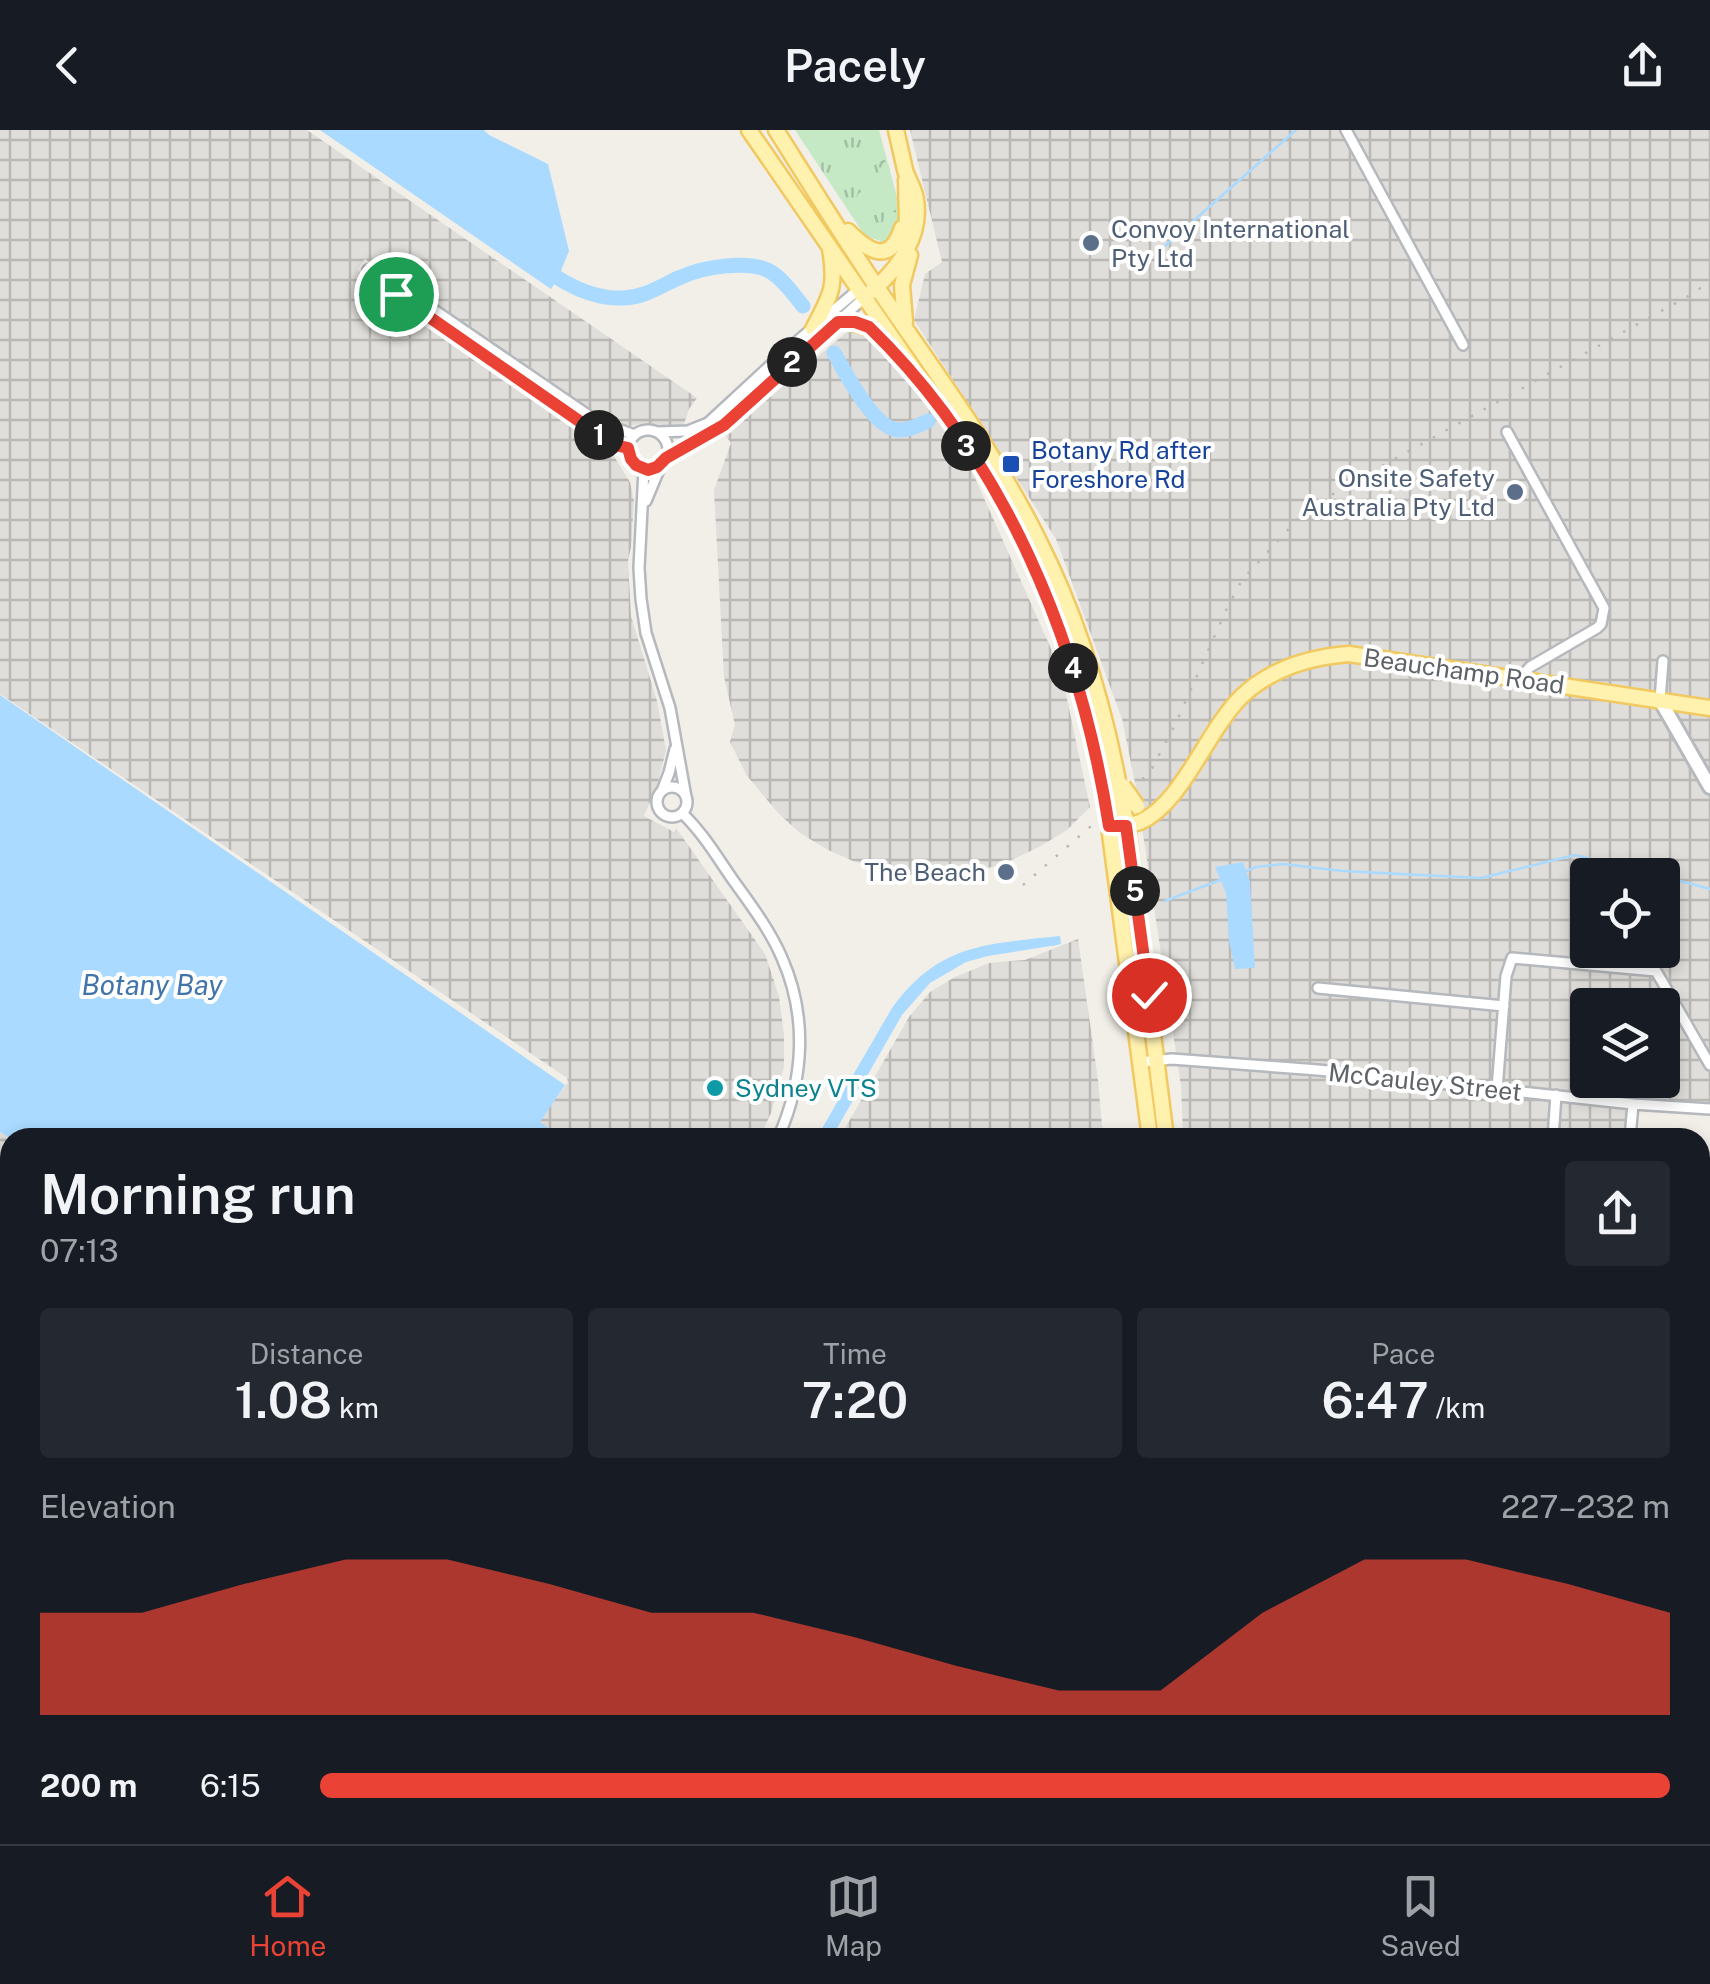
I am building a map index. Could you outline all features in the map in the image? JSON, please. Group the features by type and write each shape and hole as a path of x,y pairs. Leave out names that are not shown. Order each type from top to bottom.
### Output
{"main road":[{"path":"749,130 829,246 906,328 996,464 1053,570 1088,660 1118,776 1117,826 1149,1128"},
{"path":"776,130 826,208 868,288 934,398 1004,506 1048,599 1078,685 1103,790 1117,826 1158,1060 1165,1128"},
{"path":"896,130 916,199 914,234 902,285 906,328"},
{"path":"868,288 900,244 907,223 906,174"},
{"path":"826,208 866,249 879,251 887,250 896,241 906,208"},
{"path":"868,288 902,257 914,234"},
{"path":"813,329 834,282 829,246"},
{"path":"838,322 869,327 934,398"},
{"name":"Beauchamp Road","path":"1117,826 1139,822 1174,795 1220,721 1242,696 1296,664 1331,656 1350,654 1710,708"},
{"path":"1118,776 1129,797 1137,806 1146,808 1156,804 1172,784 1183,778"}],"street":[{"path":"1346,130 1463,345"},
{"path":"628,448 615,445 596,427 402,288 368,270 396,294 596,427 635,434 710,428 813,329 868,288"},
{"path":"635,434 628,448 633,462 653,469 710,428 838,322 868,288"},
{"path":"643,509 667,443 657,432"},
{"path":"1508,432 1604,608 1597,628 1530,666 1520,678"},
{"path":"644,469 640,599 646,633 670,708 686,797 686,808 671,817 661,812 657,802 676,747"},
{"path":"1663,661 1660,700 1710,787"},
{"path":"662,791 675,788 686,797"},
{"path":"682,813 706,840 760,920 782,957 796,998 798,1069 795,1092 782,1128"},
{"path":"1497,1089 1506,976 1512,958 1656,971 1710,1065"},
{"path":"1318,988 1504,1006"},
{"name":"McCauley Street","path":"1140,1062 1172,1058 1318,1070 1710,1109"},
{"path":"1554,1128 1556,1096"},
{"path":"1631,1128 1634,1104"}],"shaded area":[{"path":"0,130 307,130 697,398 683,427 643,423 630,426 602,420 365,259 357,270 402,301 399,307 612,453 630,482 634,501 628,561 631,616 657,701 666,750 644,816 674,832 676,828 765,954 779,996 784,1067 764,1128 546,1128 538,1123 568,1082 567,1078 0,694"},
{"path":"910,130 1710,130 1710,1109 1634,1104 1631,1128 1183,1128 1181,1086 1122,719 1056,539 914,320 925,274 942,262"},
{"path":"857,329 881,342 971,469 1057,662 1090,807 1067,830 1041,846 1001,865 958,875 905,875 828,850 779,814 747,776 730,742 735,725 724,677 714,490 731,443 725,435 848,331"},
{"path":"1078,939 1102,1128 845,1128 909,1017 930,992 989,963 1025,960"}],"green space":[{"path":"795,130 879,130 898,214 881,241 865,236"},
{"path":"880,156 889,167 887,186 877,205 858,207 859,193 877,184"},
{"path":"903,209 902,221 884,247 880,244 883,222 888,213"}],"water":[{"path":"320,130 484,130 548,164 569,251 551,289"},
{"name":"Botany Bay","path":"0,695 565,1085 540,1122 548,1128 0,1128"},
{"path":"1243,862 1250,882 1255,968 1235,969 1226,893 1215,867"},
{"path":"1060,936 1061,944 966,962 930,983 902,1015 837,1128 822,1128 892,1008 910,987 947,959 1010,941"}],"waterway":[{"path":"1156,254 1296,130"},
{"path":"558,278 590,293 624,298 647,293 701,270 751,266 776,275 803,306"},
{"path":"834,353 879,420 898,430 928,421"},
{"path":"1246,871 1283,864 1481,878 1575,855 1587,858"},
{"path":"1165,901 1220,880"},
{"path":"1680,881 1710,889"}],"railway":[{"path":"1023,885 1135,788 1152,768 1242,580 1295,522 1337,491 1710,281"}],"place":[{"name":"Convoy International Pty Ltd","path":"1091,243"},
{"name":"Botany Rd after Foreshore Rd","path":"1011,464"},
{"name":"Onsite Safety Australia Pty Ltd","path":"1515,492"},
{"name":"The Beach","path":"1006,872"},
{"name":"Sydney VTS","path":"715,1088"}],"route":[{"path":"396,294 595,432 628,448 633,462 648,470 724,425 838,322 869,327 934,398 986,475 1020,536 1048,599 1084,706 1109,826 1126,826 1149,995"}]}
